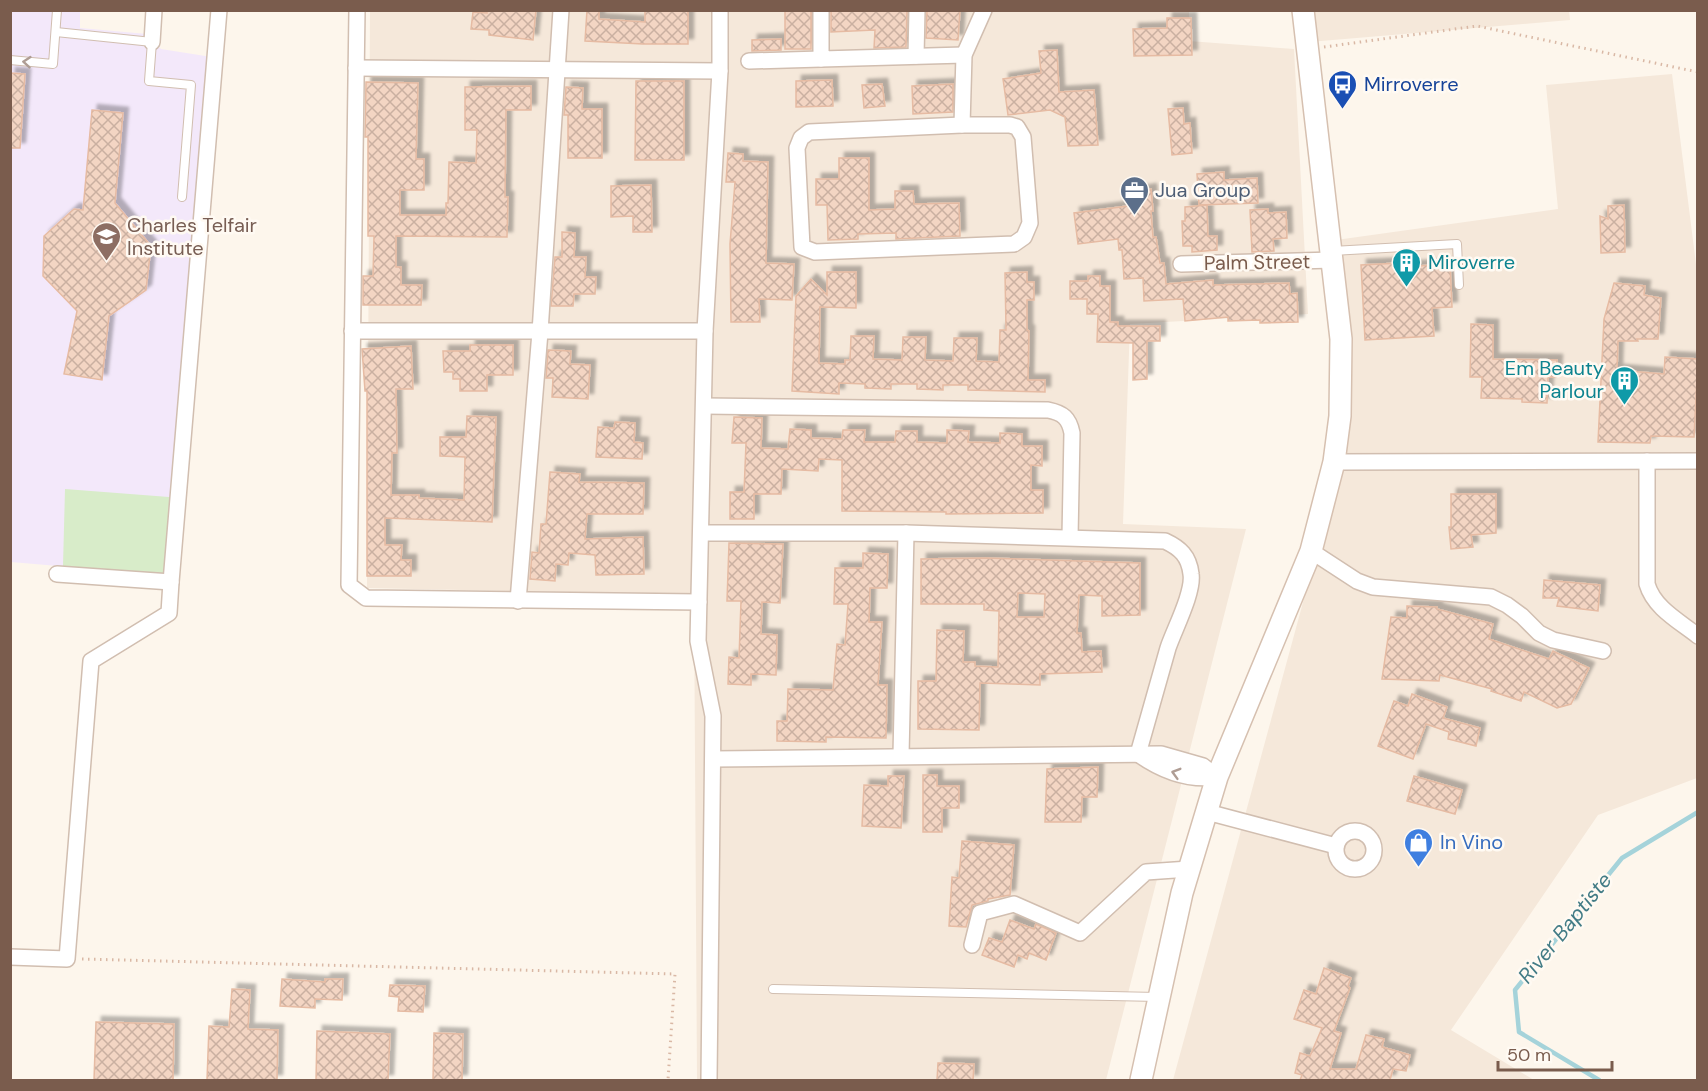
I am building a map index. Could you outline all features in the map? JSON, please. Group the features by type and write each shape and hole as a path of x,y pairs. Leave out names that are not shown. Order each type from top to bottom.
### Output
{"main road":[{"path":"1141,1080 1182,892 1217,777 1311,551 1334,462 1340,416 1341,339 1303,10"}],"street":[{"path":"152,42 154,10"},
{"path":"10,957 67,959 91,661 169,613 219,10"},
{"path":"357,10 349,585 366,598 699,603"},
{"path":"518,602 540,332 561,10"},
{"path":"709,1080 713,716 698,641 705,331 720,71 720,10"},
{"path":"820,10 821,59"},
{"path":"916,56 917,10"},
{"path":"962,126 964,55 984,10"},
{"path":"749,61 964,55"},
{"path":"356,68 720,71"},
{"path":"1010,125 1017,128 1023,137 1030,224 1024,237 1014,244 814,252 802,247 797,148 801,138 808,132 962,126 1010,125"},
{"name":"Palm Street","path":"1182,264 1333,256"},
{"path":"352,331 705,331"},
{"path":"704,406 1048,410 1059,413 1066,417 1072,433 1070,537"},
{"path":"1647,461 1647,584 1650,596 1698,636"},
{"path":"1334,462 1698,461"},
{"path":"700,533 906,533 1070,537 1165,541 1179,548 1188,559 1192,576 1189,592 1169,646 1138,754"},
{"path":"901,755 906,533"},
{"path":"1311,551 1357,581 1373,587 1491,597 1508,605 1539,633 1553,640 1603,651"},
{"path":"57,574 171,582"},
{"path":"712,759 901,755 1161,754 1203,766 1217,777"},
{"path":"1207,812 1336,846"},
{"path":"972,945 980,913 1014,904 1080,933 1146,872 1189,869"}],"lane":[{"path":"10,60 53,64 57,10"},
{"path":"56,32 152,42 149,81 191,85 182,198"},
{"path":"1333,256 1457,244 1459,285"},
{"path":"773,989 1159,997"}],"path":[{"path":"1307,49 1477,26 1698,72"},
{"path":"67,959 675,974 668,1080"}],"shaded area":[{"path":"1189,10 1189,41 1294,49 1308,314 1130,324 1123,524 1246,529 1106,1080 697,1080 694,595 367,588 370,11"},
{"path":"1569,10 1570,20 1309,42 1306,11"},
{"name":"Charles Telfair Institute","path":"10,11 80,11 80,28 147,34 161,49 218,58 175,576 11,562"},
{"path":"1672,74 1698,280 1697,778 1598,815 1451,1030 1534,1080 1173,1080 1342,459 1336,240 1558,209 1546,85"}],"green space":[{"path":"65,489 182,498 175,576 63,566"}],"building":[{"path":"487,10 536,10 533,40 489,35 489,30 471,29 473,12 487,13"},
{"path":"587,10 599,10 599,19 645,22 645,10 688,10 688,44 585,41"},
{"path":"785,10 811,10 811,49 785,49"},
{"path":"831,10 907,10 906,47 874,48 875,30 831,32"},
{"path":"927,10 960,10 958,40 926,38"},
{"path":"1167,18 1191,18 1192,55 1134,56 1133,29 1167,28"},
{"path":"781,39 781,50 752,51 752,40"},
{"path":"1057,50 1059,92 1094,90 1098,145 1068,146 1065,117 1050,110 1008,115 1003,79 1041,73 1039,51"},
{"path":"10,73 25,74 20,148 10,148"},
{"path":"832,80 833,106 796,107 796,81"},
{"path":"636,81 684,81 684,160 635,160"},
{"path":"366,82 418,83 416,159 424,159 424,190 400,190 400,215 446,215 449,162 476,163 477,130 465,130 465,87 531,86 531,110 506,110 507,237 396,236 396,267 401,267 401,285 422,285 421,305 363,305 363,276 373,276 374,236 368,236"},
{"path":"882,84 885,106 864,108 862,85"},
{"path":"953,84 953,112 913,114 912,86"},
{"path":"566,87 583,88 582,109 602,109 602,158 568,158 568,115 564,115"},
{"path":"1183,108 1184,124 1190,123 1192,153 1172,155 1168,109"},
{"path":"92,110 123,113 115,203 151,246 146,290 109,316 102,380 64,374 77,311 43,276 44,236 74,209 83,210"},
{"path":"728,153 743,154 743,161 768,162 766,263 794,264 792,300 759,299 760,322 731,322 730,244 735,182 726,182"},
{"path":"839,158 869,158 869,210 895,209 895,191 913,191 914,204 959,203 960,236 896,239 896,233 858,234 858,239 828,240 827,205 816,205 816,179 839,179"},
{"path":"1224,172 1224,180 1257,178 1258,203 1199,205 1197,174"},
{"path":"651,185 652,232 633,232 633,216 611,217 611,186"},
{"path":"1151,189 1153,237 1156,237 1160,263 1164,263 1166,284 1213,280 1213,285 1289,283 1290,294 1297,293 1298,322 1228,321 1228,317 1185,321 1183,299 1144,301 1143,278 1124,279 1122,250 1119,250 1118,239 1078,244 1074,213 1128,206 1126,193"},
{"path":"1207,205 1208,236 1217,236 1217,250 1192,252 1192,246 1183,246 1182,221 1185,221 1185,207"},
{"path":"1624,205 1625,252 1601,253 1600,216 1608,219 1608,206"},
{"path":"1268,209 1268,213 1286,212 1287,238 1273,239 1274,251 1252,252 1250,210"},
{"path":"562,232 575,233 574,257 586,257 585,277 596,277 595,294 574,294 573,306 551,306 555,257 562,257"},
{"name":"Miroverre","path":"1400,263 1401,267 1450,264 1452,307 1432,308 1434,336 1365,340 1361,265"},
{"path":"827,272 856,272 856,308 820,307 819,363 845,364 845,360 850,360 851,336 874,336 873,359 902,360 903,337 926,337 925,360 953,361 954,338 977,338 976,361 999,362 1000,330 1006,330 1005,273 1027,272 1027,282 1034,282 1034,300 1027,300 1028,380 1045,380 1045,392 968,390 968,385 943,385 943,390 917,389 917,384 891,384 891,389 865,388 865,384 839,383 839,394 792,391 796,296 811,279 827,295"},
{"path":"1088,276 1100,276 1100,286 1110,286 1110,322 1118,322 1118,326 1160,326 1160,341 1147,341 1147,379 1133,380 1133,343 1097,342 1098,314 1087,314 1087,299 1070,299 1070,281 1088,281"},
{"path":"1614,283 1645,286 1644,295 1661,298 1658,339 1618,341 1617,370 1664,374 1665,357 1698,359 1694,437 1651,436 1650,443 1598,442 1604,319"},
{"path":"1471,324 1493,325 1493,359 1557,360 1556,377 1548,377 1547,403 1522,402 1522,399 1481,398 1482,377 1470,377"},
{"path":"470,345 513,345 513,375 487,375 487,391 460,391 460,379 453,379 453,372 444,372 443,351 470,351"},
{"path":"411,346 413,389 396,389 397,453 392,453 391,495 419,495 419,498 464,500 465,457 440,456 440,437 466,437 467,416 496,417 492,522 385,518 385,545 402,545 401,560 411,560 411,576 367,576 367,391 365,391 362,349"},
{"path":"548,350 571,351 570,364 590,365 588,399 552,397 553,378 546,378"},
{"path":"734,417 762,418 761,448 788,449 790,429 811,430 811,438 842,439 843,430 865,430 864,442 895,442 896,431 917,431 917,442 947,443 947,430 969,431 968,442 1000,443 1000,433 1022,434 1022,446 1042,446 1042,466 1031,465 1031,490 1043,490 1043,513 946,514 946,512 842,511 842,460 819,459 818,471 782,469 781,494 754,494 754,519 730,519 730,492 744,492 746,443 732,443"},
{"path":"615,422 635,423 634,442 643,443 642,459 596,457 598,427 614,428"},
{"path":"550,472 580,474 579,482 644,483 643,514 587,514 585,539 643,537 644,574 596,575 595,555 569,553 568,565 556,564 555,581 530,579 532,552 539,553 541,524 546,524"},
{"path":"1451,494 1496,494 1496,533 1471,535 1473,547 1451,549 1449,527 1451,527"},
{"path":"729,543 783,544 780,603 762,602 761,634 777,635 776,675 751,674 751,685 728,684 729,657 739,658 741,601 727,601"},
{"path":"863,553 888,554 887,588 870,588 869,622 882,622 878,685 887,685 886,738 826,737 826,742 777,741 777,721 787,721 788,689 833,690 837,644 845,645 848,604 834,604 835,568 863,568"},
{"path":"986,558 1140,563 1140,615 1102,616 1102,596 1079,595 1077,633 1081,633 1082,652 1101,651 1102,672 1040,674 1040,685 980,683 979,730 918,729 918,681 936,681 937,630 964,631 963,662 975,662 975,666 998,667 999,611 984,610 984,604 921,604 921,559","holes":["1018,593 1045,594 1044,617 1017,617"]},
{"path":"1544,580 1600,585 1598,611 1557,606 1559,598 1543,598"},
{"path":"1407,606 1437,607 1437,609 1493,624 1489,639 1549,659 1553,651 1589,668 1571,704 1557,708 1524,692 1521,701 1491,691 1492,689 1440,675 1439,681 1382,679 1391,617 1407,618"},
{"path":"1412,694 1447,707 1443,718 1480,728 1476,746 1448,739 1449,732 1426,724 1413,759 1378,746 1394,701 1408,706"},
{"path":"1098,767 1097,797 1082,797 1081,822 1045,822 1047,769"},
{"path":"923,775 937,775 937,786 959,786 959,808 942,808 942,832 923,832"},
{"path":"888,776 904,776 901,828 862,826 864,785 888,786"},
{"path":"1414,776 1462,790 1455,814 1407,801"},
{"path":"962,841 1014,845 1010,895 972,905 966,927 949,926 952,877 959,878"},
{"path":"1010,920 1034,929 1036,924 1056,933 1046,960 1029,953 1027,959 1018,955 1014,967 982,955 989,938 1002,942"},
{"path":"1324,968 1351,978 1348,986 1350,988 1334,1031 1341,1033 1330,1069 1356,1069 1366,1035 1384,1039 1382,1047 1410,1055 1406,1071 1393,1069 1390,1080 1300,1080 1302,1075 1295,1073 1300,1053 1310,1056 1322,1028 1294,1019 1304,990 1316,994"},
{"path":"282,979 325,982 325,979 343,979 342,1000 315,999 315,1008 280,1006"},
{"path":"390,985 425,986 423,1012 398,1011 399,997 389,996"},
{"path":"232,989 250,990 248,1029 278,1030 277,1080 207,1080 209,1026 229,1027"},
{"path":"96,1022 174,1024 173,1080 94,1080"},
{"path":"317,1031 390,1034 388,1080 316,1080"},
{"path":"434,1033 463,1034 462,1080 433,1080"},
{"path":"938,1063 974,1064 973,1080 937,1080"}],"waterway":[{"name":"River Baptiste","path":"1599,1080 1519,1032 1515,990 1622,858 1698,812"}],"place":[{"name":"Mirroverre","path":"1343,110"},
{"name":"Jua Group","path":"1134,216"},
{"name":"Charles Telfair Institute","path":"106,262"},
{"name":"Miroverre","path":"1407,288"},
{"name":"Em Beauty Parlour","path":"1625,406"},
{"name":"In Vino","path":"1419,868"}]}
